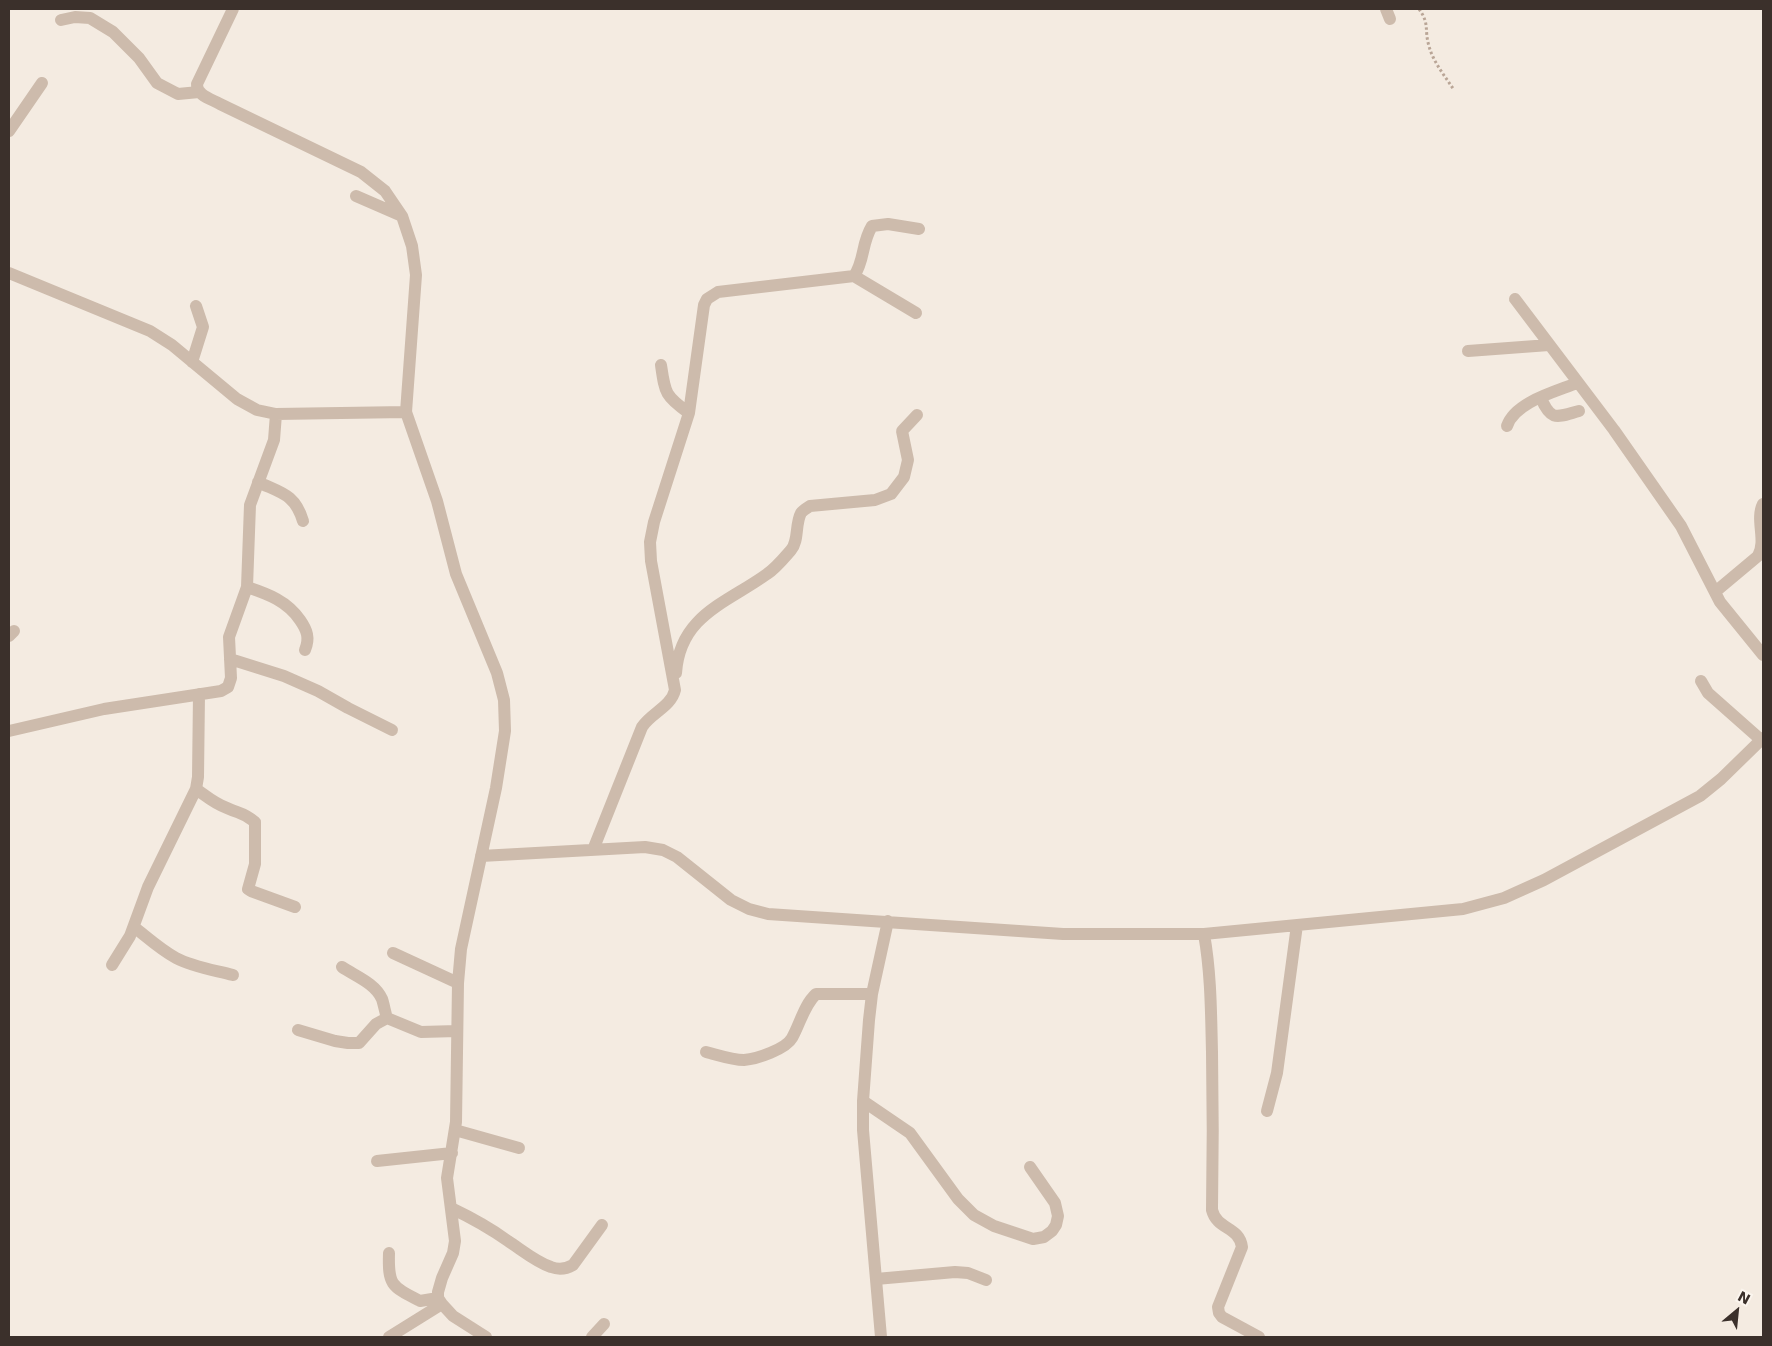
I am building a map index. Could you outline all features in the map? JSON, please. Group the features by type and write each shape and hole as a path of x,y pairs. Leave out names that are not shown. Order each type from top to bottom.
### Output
{"street":[{"path":"233,9 200,76 196,88 199,92 360,172 385,191 402,216 412,246 416,275 406,412 437,501 456,574 497,673 504,700 504,731 496,788 461,949 458,983 455,1130 447,1178 455,1241 453,1253 438,1292 440,1301 454,1316 486,1337"},
{"path":"61,20 75,17 90,18 113,32 139,58 157,83 178,94 199,92"},
{"path":"9,131 42,83"},
{"path":"356,196 402,216"},
{"path":"854,276 860,268 865,236 872,226 888,224 919,229"},
{"path":"9,273 150,331 172,344 237,399 257,410 276,414 406,412"},
{"path":"675,690 651,561 650,542 654,522 689,413 704,306 712,295 718,292 854,276 916,313"},
{"path":"1515,299 1614,430 1681,526 1720,602 1763,655"},
{"path":"192,362 203,327 196,306"},
{"path":"1468,351 1549,344"},
{"path":"661,365 665,392 676,404 689,413"},
{"path":"1507,426 1512,416 1520,408 1577,383"},
{"path":"1541,398 1548,412 1554,416 1558,417 1579,411"},
{"path":"9,731 104,708 221,691 228,686 231,678 229,636 247,587 250,506 274,440 276,414"},
{"path":"593,850 642,727 648,718 674,697 677,656 687,634 704,615 729,597 768,574 793,547 802,512 810,506 875,500 891,494 904,477 908,460 902,431 917,415"},
{"path":"258,482 295,501 300,508 303,521"},
{"path":"1715,592 1758,556 1762,549 1760,514 1763,504"},
{"path":"247,587 271,595 286,604 294,612 306,630 308,642 305,650"},
{"path":"230,659 284,676 318,691 392,730"},
{"path":"481,856 644,847 663,850 677,857 731,900 749,909 768,914 1063,934 1204,934 1463,909 1504,898 1544,880 1700,796 1721,779 1762,738 1708,693 1701,681"},
{"path":"112,965 134,927 148,887 196,789 198,777 199,694"},
{"path":"196,789 216,803 245,814 255,822 255,864 248,889 295,906"},
{"path":"881,1337 863,1130 863,1101 872,994 888,922"},
{"path":"1267,1111 1277,1073 1297,925"},
{"path":"134,927 176,958 233,975"},
{"path":"1204,934 1209,964 1212,1044 1214,1123 1212,1210 1214,1219 1238,1235 1242,1247 1218,1307 1222,1318 1259,1337"},
{"path":"393,953 458,983"},
{"path":"342,967 366,982 376,991 381,998 387,1018"},
{"path":"706,1052 744,1060 780,1049 787,1046 791,1040 810,999 816,994 872,994"},
{"path":"387,1018 421,1032 457,1031"},
{"path":"298,1030 335,1041 359,1043 376,1024 387,1018"},
{"path":"863,1101 910,1133 958,1199 974,1215 994,1226 1033,1239 1044,1237 1056,1225 1058,1216 1055,1203 1030,1167"},
{"path":"455,1130 519,1148"},
{"path":"377,1161 452,1153"},
{"path":"451,1208 478,1221 538,1261 560,1269 567,1269 573,1265 602,1225"},
{"path":"390,1252 389,1275 393,1285 403,1293 420,1301 440,1301"},
{"path":"876,1279 955,1272 968,1273 986,1280"},
{"path":"388,1337 440,1301"},
{"path":"592,1337 604,1324"}],"path":[{"path":"1419,9 1426,25 1427,40 1432,54 1454,90"}]}
